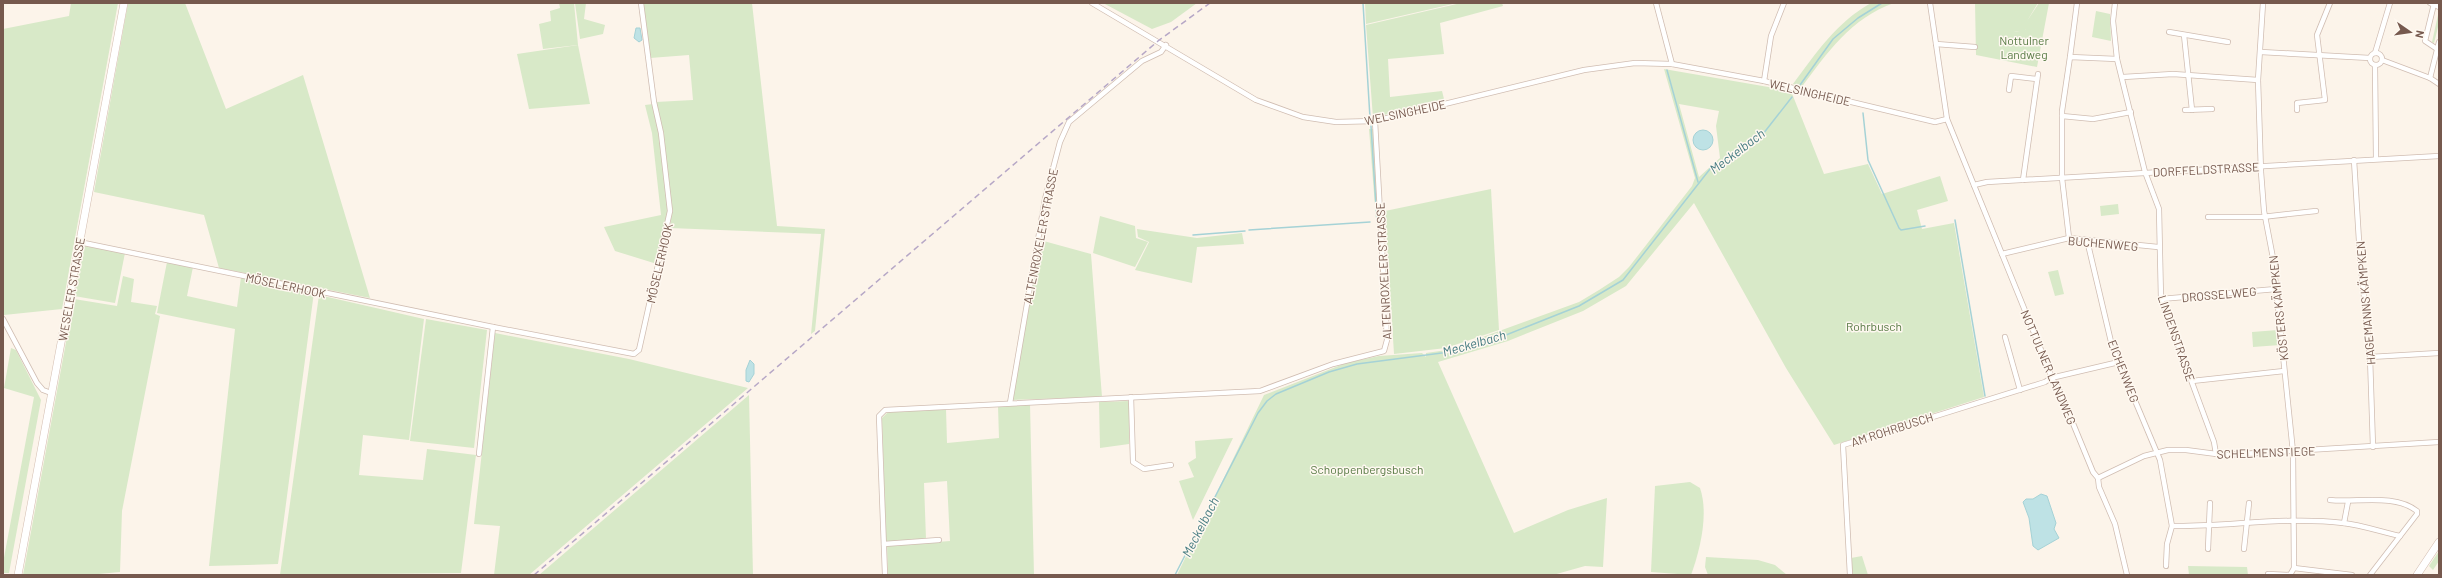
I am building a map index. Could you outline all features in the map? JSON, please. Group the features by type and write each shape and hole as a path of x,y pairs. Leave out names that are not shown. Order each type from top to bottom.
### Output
{"main road":[{"name":"WESELER STRASSE","path":"18,575 124,3"},
{"path":"2417,575 2439,542"}],"street":[{"name":"MÖSELERHOOK","path":"79,242 630,355 639,350 670,218 661,133 654,102 641,3"},
{"name":"WELSINGHEIDE","path":"1092,3 1256,100 1276,109 1320,120 1375,121 1608,65 1642,63 1672,64 1764,81 1935,122 1947,119"},
{"path":"1656,3 1672,64"},
{"path":"1764,81 1772,36 1784,3"},
{"name":"NOTTULNER LANDWEG","path":"1930,3 1947,119 2050,372 2051,378 2058,387 2093,472 2098,478 2099,487 2119,536 2127,575"},
{"path":"2069,238 2062,178 2062,116 2077,3"},
{"name":"LINDENSTRASSE","path":"2115,3 2113,21 2117,59 2123,77 2145,172 2159,209 2158,247 2161,298 2214,442 2216,454"},
{"name":"KÖSTERS KÄMPKEN","path":"2263,3 2258,80 2262,194 2276,289 2293,452 2295,521 2294,568"},
{"path":"2297,110 2297,103 2325,100 2317,35 2330,3"},
{"path":"2261,52 2370,58 2375,53 2390,3"},
{"path":"2437,49 2425,41 2432,4 2439,7"},
{"path":"2169,32 2228,42"},
{"path":"2184,35 2192,110"},
{"path":"2430,78 2439,42"},
{"path":"1936,44 1976,47"},
{"name":"ALTENROXELER STRASSE","path":"1010,403 1044,202 1060,142 1069,122 1142,61 1161,52 1166,46"},
{"path":"2375,53 2380,55 2382,60 2430,78 2439,84"},
{"path":"2070,57 2117,59"},
{"path":"2370,58 2371,63 2375,65"},
{"path":"2375,65 2379,64 2382,60"},
{"path":"2375,65 2376,158"},
{"path":"2023,180 2038,74"},
{"path":"2123,77 2187,74 2258,80"},
{"path":"2009,90 2011,76 2037,80"},
{"path":"2185,110 2212,109"},
{"path":"2062,116 2099,119 2131,112"},
{"name":"ALTENROXELER STRASSE","path":"885,575 879,416 885,410 1260,391 1333,364 1384,351 1388,340 1375,121"},
{"name":"DORFFELDSTRASSE","path":"1974,185 2023,180 2145,172 2376,158 2439,156"},
{"name":"HAGEMANNS KÄMPKEN","path":"2354,160 2360,257 2370,357 2373,447"},
{"path":"2208,217 2266,216 2316,211"},
{"name":"BUCHENWEG","path":"2002,254 2069,238 2158,247"},
{"name":"EICHENWEG","path":"2087,240 2112,346 2157,452 2172,526"},
{"name":"DROSSELWEG","path":"2161,298 2276,289"},
{"path":"3,319 37,383 43,390 51,393"},
{"path":"479,454 493,327"},
{"path":"2005,337 2020,390"},
{"path":"2370,357 2439,354"},
{"name":"AM ROHRBUSCH","path":"1850,575 1843,445 2045,382 2051,378 2119,362"},
{"path":"2192,381 2284,371"},
{"path":"1131,397 1133,462 1144,469 1171,465"},
{"name":"SCHELMENSTIEGE","path":"2098,478 2157,452 2186,450 2216,454 2293,452 2439,442"},
{"path":"2330,500 2348,502 2387,501 2403,504 2413,508 2417,514 2370,575"},
{"path":"2344,523 2348,502"},
{"path":"2208,549 2210,503"},
{"path":"2244,549 2249,503"},
{"path":"2166,566 2167,544 2172,526 2210,527 2247,523 2295,521 2344,523 2400,536"},
{"path":"884,544 939,540"},
{"path":"2268,574 2290,575 2294,568 2352,575"}],"green space":[{"path":"71,3 118,3 62,309 4,315 3,29 69,16"},
{"path":"128,3 185,3 226,109 303,75 370,298 219,268 204,215 94,192"},
{"path":"559,3 574,3 578,45 543,49 539,24 551,21 550,11 560,8"},
{"path":"575,3 586,3 584,19 605,25 603,34 580,39"},
{"path":"643,3 752,3 777,226 825,229 815,331 811,334 821,234 670,228 672,211 656,102 693,100 689,55 650,58"},
{"path":"1103,3 1197,3 1171,22 1152,29"},
{"path":"1365,3 1457,3 1366,24"},
{"path":"1461,3 1502,3 1503,6 1440,23 1444,54 1388,59 1390,97 1442,91 1444,99 1373,118 1366,25"},
{"path":"1871,3 1894,3 1865,18 1853,27 1820,62 1801,88 1793,84 1837,29 1848,19"},
{"name":"Nottulner Landweg","path":"1975,3 2038,3 2027,21 2039,3 2049,3 2037,67 1976,55"},
{"path":"2096,11 2110,14 2111,41 2092,37"},
{"path":"2438,15 2439,23 2434,43 2432,42"},
{"path":"578,45 590,104 529,109 517,54"},
{"path":"1664,69 1791,91 1824,174 1868,164 1882,194 1940,176 1948,201 1917,210 1922,229 1954,223 1984,397 1834,445 1786,368 1694,203 1626,286 1583,311 1508,341 1438,362 1514,533 1568,510 1607,498 1603,567 1585,566 1553,575 1177,575 1264,395 1346,363 1379,356 1422,353 1426,357 1426,353 1447,350 1579,302 1619,277 1629,267 1692,186 1695,178","holes":["1679,104 1719,111 1716,126 1720,158 1699,177"]},
{"path":"653,104 659,133 668,212 657,264 615,251 604,227 661,215 652,133 645,105"},
{"path":"1369,129 1373,129 1379,219 1376,219"},
{"path":"1491,189 1499,330 1446,348 1394,354 1385,211"},
{"path":"2118,204 2119,214 2101,216 2100,206"},
{"path":"1100,216 1135,226 1136,238 1148,242 1135,267 1093,253"},
{"path":"1137,229 1197,238 1242,233 1244,244 1197,247 1192,283 1135,270 1149,242 1138,237"},
{"path":"1040,240 1091,254 1102,397 1012,400"},
{"path":"85,245 125,253 115,303 74,296"},
{"path":"167,262 193,267 187,296 237,307 241,277 314,292 278,564 209,566 235,329 157,313"},
{"path":"2058,270 2064,294 2055,296 2048,272"},
{"path":"123,276 134,279 131,302 157,306 155,314 160,316 122,511 120,572 88,575 23,575 74,299 117,306"},
{"path":"319,295 424,319 409,440 363,435 359,475 423,480 427,449 476,455 461,573 280,575"},
{"path":"426,319 487,330 474,448 410,441"},
{"path":"2278,330 2280,345 2253,347 2252,332"},
{"path":"495,333 629,359 748,388 529,575 494,575 500,526 474,524"},
{"path":"11,348 16,350 41,400 9,573 3,573 3,563 34,397 4,388"},
{"path":"749,395 753,575 539,575"},
{"path":"1129,401 1129,444 1100,448 1099,402"},
{"path":"1030,404 1034,575 888,575 887,546 950,541 947,481 924,483 926,539 886,542 882,418 888,412 946,409 947,443 999,438 998,406"},
{"path":"1233,438 1193,520 1179,481 1194,477 1188,463 1196,458 1195,441"},
{"path":"1690,482 1700,488 1704,509 1700,543 1691,575 1651,572 1655,486"},
{"path":"2439,551 2439,561 2433,570 2429,566"},
{"path":"1862,556 1868,575 1852,575 1851,558"},
{"path":"1706,557 1758,560 1775,565 1787,575 1708,575 1705,567"},
{"path":"2188,566 2247,567 2248,575 2189,575"}],"water":[{"path":"636,28 640,28 642,40 639,42 634,38"},
{"path":"1703,130 1710,133 1713,140 1710,147 1703,150 1696,147 1693,140 1696,133"},
{"path":"750,360 754,364 754,374 749,382 746,381 746,370"},
{"path":"2041,494 2047,496 2056,523 2054,529 2059,538 2038,550 2033,546 2029,518 2023,502 2026,499 2033,499"}],"waterway":[{"path":"1363,3 1370,118"},
{"name":"Meckelbach","path":"1800,85 1833,39 1858,18 1882,3"},
{"path":"1667,70 1698,182"},
{"name":"Meckelbach","path":"1175,575 1258,413 1267,401 1276,394 1329,372 1357,364 1457,351 1506,335 1579,306 1623,280 1710,169 1763,134 1792,97"},
{"path":"1863,113 1868,160 1899,228 1901,230 1925,226"},
{"path":"1371,126 1377,222"},
{"path":"1955,220 1985,396"},
{"path":"1249,230 1370,222"},
{"path":"1193,235 1245,231"}],"railway":[{"path":"534,575 1158,41 1210,3"}],"park label":[{"name":"Rohrbusch","path":"1874,326"},
{"name":"Schoppenbergsbusch","path":"1367,469"}]}
